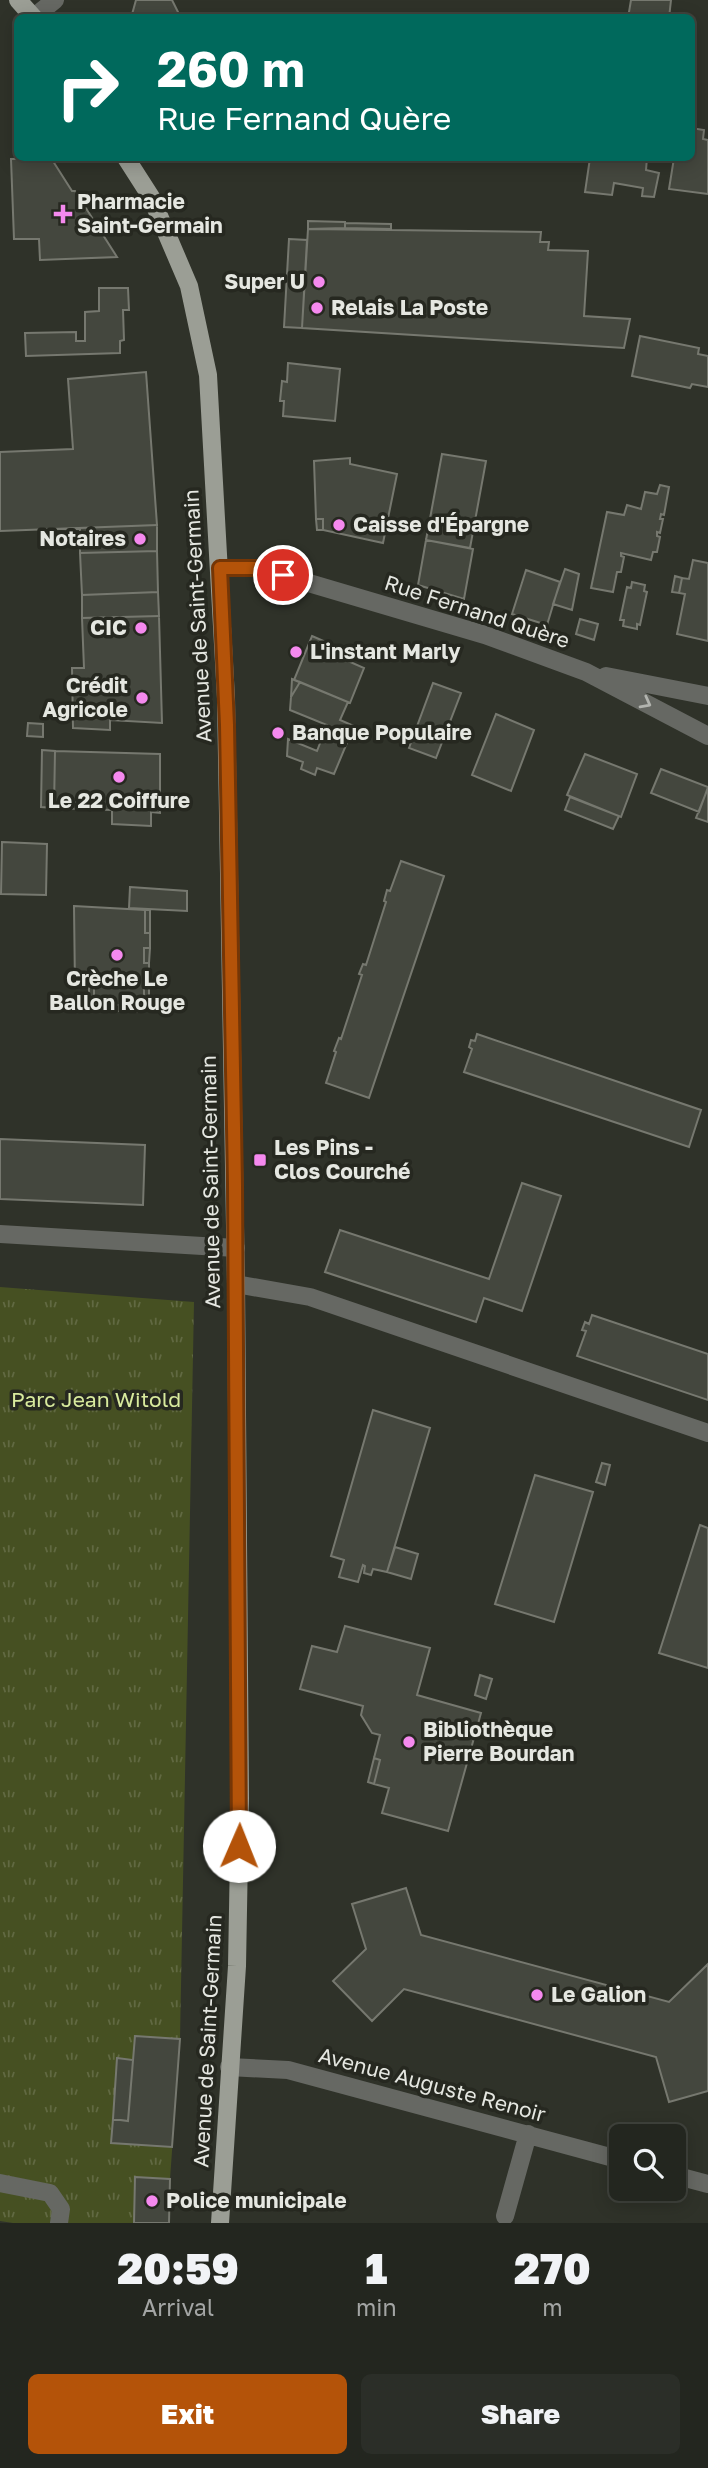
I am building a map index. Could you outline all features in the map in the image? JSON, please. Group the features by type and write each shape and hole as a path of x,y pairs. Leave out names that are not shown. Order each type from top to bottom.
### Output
{"main road":[{"path":"18,0 31,14"},
{"name":"Avenue de Saint-Germain","path":"128,161 151,197 189,286 208,375 220,568 227,725 236,1248 240,1798 237,1966 220,2223"}],"street":[{"path":"38,14 55,0"},
{"name":"Rue Fernand Quère","path":"220,568 258,568 485,635 586,672 708,736"},
{"path":"586,672 708,696"},
{"path":"0,1234 236,1248"},
{"path":"236,1284 310,1297 708,1433"},
{"name":"Avenue Auguste Renoir","path":"229,2067 288,2070 609,2157"},
{"path":"505,2216 528,2134"},
{"path":"686,2178 708,2184"},
{"path":"0,2183 50,2193 61,2208 59,2223"}],"green space":[{"name":"Parc Jean Witold","path":"0,1287 194,1302 180,2039 169,2223 0,2221"}],"building":[{"path":"136,0 172,0 179,14 132,14"},
{"path":"631,0 671,0 669,14 629,14"},
{"path":"695,129 704,130 703,139 708,140 708,194 669,189 674,161 695,161"},
{"path":"11,159 53,161 117,257 40,260 39,239 14,239"},
{"path":"590,161 647,161 646,170 659,173 654,197 642,196 643,188 614,183 612,195 585,192"},
{"path":"308,221 345,222 345,228 308,229"},
{"path":"345,223 391,224 391,229 345,228"},
{"path":"308,229 541,232 540,242 549,242 548,250 588,251 584,316 630,319 624,348 302,328"},
{"path":"289,239 307,240 302,328 284,327"},
{"path":"99,288 128,288 129,310 123,310 124,340 120,341 120,353 26,356 25,333 76,332 76,341 85,341 85,312 99,311"},
{"path":"640,336 699,348 698,354 708,356 708,387 692,384 690,388 632,376"},
{"path":"288,363 340,369 335,421 283,416 284,401 280,401 282,381 287,382"},
{"path":"146,372 157,525 0,531 0,452 73,449 68,379"},
{"path":"442,454 486,461 470,548 426,540"},
{"path":"350,458 350,464 397,474 383,543 323,530 323,519 316,519 314,461"},
{"path":"660,485 669,487 664,515 661,514 660,519 663,519 660,533 657,532 660,537 657,552 653,552 651,560 621,553 624,557 621,572 617,572 613,592 591,588 607,512 624,515 627,505 641,509 645,492 657,494"},
{"path":"316,519 323,519 323,530 317,530"},
{"path":"157,525 157,551 80,553 80,528"},
{"path":"426,540 473,549 464,599 418,585"},
{"path":"157,551 158,592 82,595 80,553"},
{"path":"693,560 708,563 708,641 677,634 685,594 679,593 682,578 689,579"},
{"path":"565,569 579,574 572,610 553,604"},
{"path":"526,570 560,582 547,625 512,614"},
{"path":"675,576 682,578 679,593 672,592"},
{"path":"632,582 645,585 644,591 647,592 637,629 623,626 624,620 620,620 627,587 631,588"},
{"path":"158,592 159,616 82,618 82,595"},
{"path":"159,616 162,723 110,720 110,730 73,728 72,668 84,668 82,618"},
{"path":"580,619 598,624 594,640 576,634"},
{"path":"312,636 335,646 332,654 364,668 350,703 294,680"},
{"path":"292,679 300,682 291,697"},
{"path":"300,682 348,702 340,720 354,726 334,774 317,768 315,775 301,769 303,762 287,756 288,739 317,751 327,725 290,710 291,697"},
{"path":"433,683 461,693 436,758 409,748"},
{"path":"496,714 534,730 511,791 472,775"},
{"path":"28,723 43,724 43,737 27,736"},
{"path":"42,750 55,751 54,808 41,807"},
{"path":"55,751 160,754 160,813 151,812 151,826 112,824 112,810 54,808"},
{"path":"585,754 637,774 621,817 567,795"},
{"path":"661,769 708,787 699,812 651,793"},
{"path":"708,788 708,822 696,818"},
{"path":"570,797 619,816 613,829 565,810"},
{"path":"2,842 47,844 46,895 1,894"},
{"path":"401,861 444,876 369,1098 326,1083 336,1052 334,1051 339,1038 341,1039 362,975 359,974 363,964 366,965 386,902 387,890 390,891"},
{"path":"130,887 187,891 187,911 129,908"},
{"path":"74,906 145,910 145,933 150,933 150,948 144,948 144,963 149,963 149,978 144,978 144,1006 94,1004 94,987 75,987"},
{"path":"145,910 150,910 150,933 145,933"},
{"path":"144,948 150,948 149,963 144,963"},
{"path":"144,978 149,978 149,1007 144,1006"},
{"path":"89,987 94,987 94,1004 89,1003"},
{"path":"119,1005 140,1006 140,1012 119,1011"},
{"path":"477,1034 701,1110 689,1147 464,1072 472,1049 469,1047 471,1040 475,1041"},
{"path":"0,1139 145,1145 143,1205 0,1199"},
{"path":"522,1183 561,1196 522,1311 484,1298 476,1322 325,1272 340,1230 489,1279"},
{"path":"592,1315 708,1354 708,1400 577,1356 586,1331 582,1330 585,1322 589,1324"},
{"path":"373,1410 430,1428 387,1572 373,1569 371,1575 364,1573 363,1565 358,1582 339,1577 344,1560 331,1556"},
{"path":"602,1463 610,1465 605,1485 596,1482"},
{"path":"535,1475 593,1492 554,1622 495,1604"},
{"path":"700,1525 708,1528 708,1668 659,1653"},
{"path":"395,1547 418,1554 411,1579 387,1572"},
{"path":"345,1626 430,1648 417,1695 481,1713 448,1831 382,1813 389,1788 374,1784 380,1760 374,1758 380,1735 372,1733 361,1715 363,1706 300,1689 312,1646 337,1652"},
{"path":"480,1675 492,1679 486,1699 475,1695"},
{"path":"374,1758 380,1760 374,1784 368,1782"},
{"name":"Le Galion","path":"406,1888 421,1935 669,2002 708,1964 708,2091 669,2102 656,2057 404,1989 372,2021 333,1981 366,1949 352,1904"},
{"path":"135,2036 180,2039 172,2147 111,2143 113,2119 128,2121"},
{"path":"117,2058 133,2060 128,2121 113,2119"},
{"name":"Police municipale","path":"135,2177 170,2179 169,2223 134,2223"}],"place":[{"name":"Pharmacie Saint-Germain","path":"63,214"},
{"name":"Super U","path":"319,282"},
{"name":"Relais La Poste","path":"317,308"},
{"name":"Caisse d'Épargne","path":"339,525"},
{"name":"Notaires","path":"140,539"},
{"name":"CIC","path":"141,628"},
{"name":"L'instant Marly","path":"296,652"},
{"name":"Crédit Agricole","path":"142,698"},
{"name":"Banque Populaire","path":"278,733"},
{"name":"Le 22 Coiffure","path":"119,777"},
{"name":"Crèche Le Ballon Rouge","path":"117,955"},
{"name":"Les Pins - Clos Courché","path":"260,1160"},
{"name":"Bibliothèque Pierre Bourdan","path":"409,1742"},
{"name":"Le Galion","path":"537,1995"},
{"name":"Police municipale","path":"152,2201"}],"route":[{"path":"239,1846 235,1185 227,725 220,568 258,568 283,575"}]}
